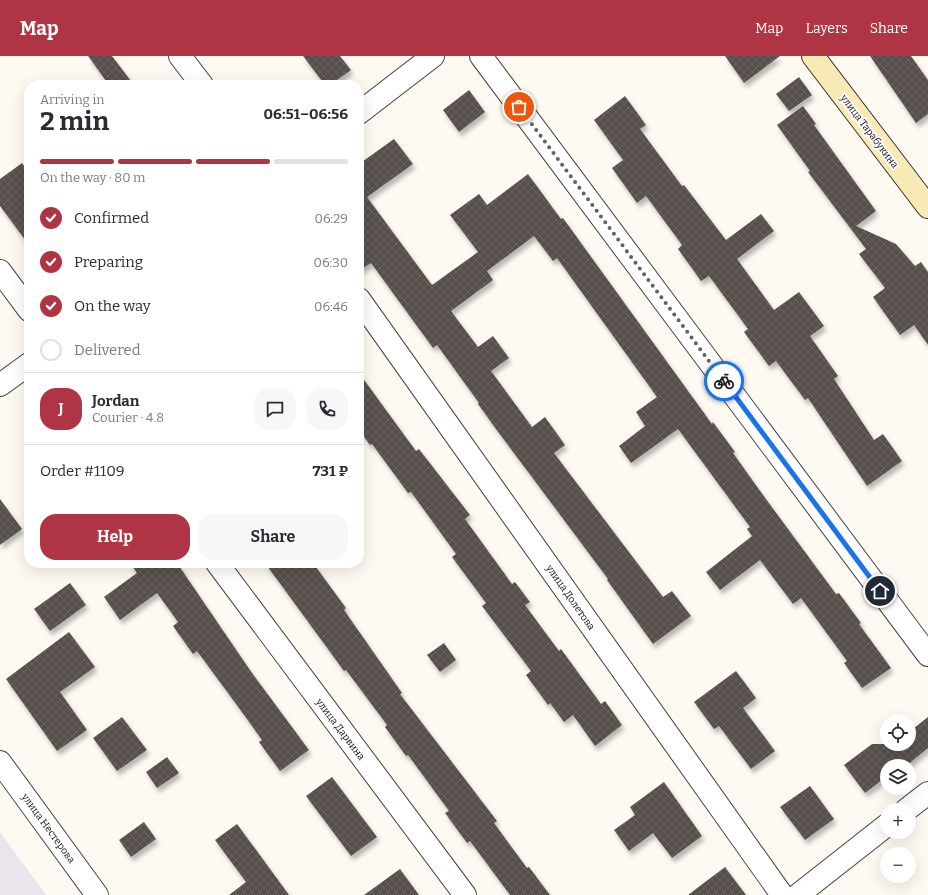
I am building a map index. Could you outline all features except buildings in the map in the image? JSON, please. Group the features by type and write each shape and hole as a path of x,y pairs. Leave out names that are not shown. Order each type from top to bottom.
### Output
{"main road":[{"name":"улица Тарабукина","path":"813,56 928,207"}],"street":[{"path":"180,56 198,80"},
{"path":"364,109 433,56"},
{"path":"481,56 928,655"},
{"path":"0,270 24,303"},
{"name":"улица Долетова","path":"364,306 782,895"},
{"path":"0,385 24,368"},
{"name":"улица Дарвина","path":"221,568 465,895"},
{"name":"улица Нестерова","path":"0,762 97,895"},
{"path":"915,803 928,793"},
{"path":"798,895 880,831"}],"shaded area":[{"path":"0,832 46,895 0,895"}],"way so far":[{"path":"519,107 724,381"}],"route":[{"path":"724,381 880,591"}]}
